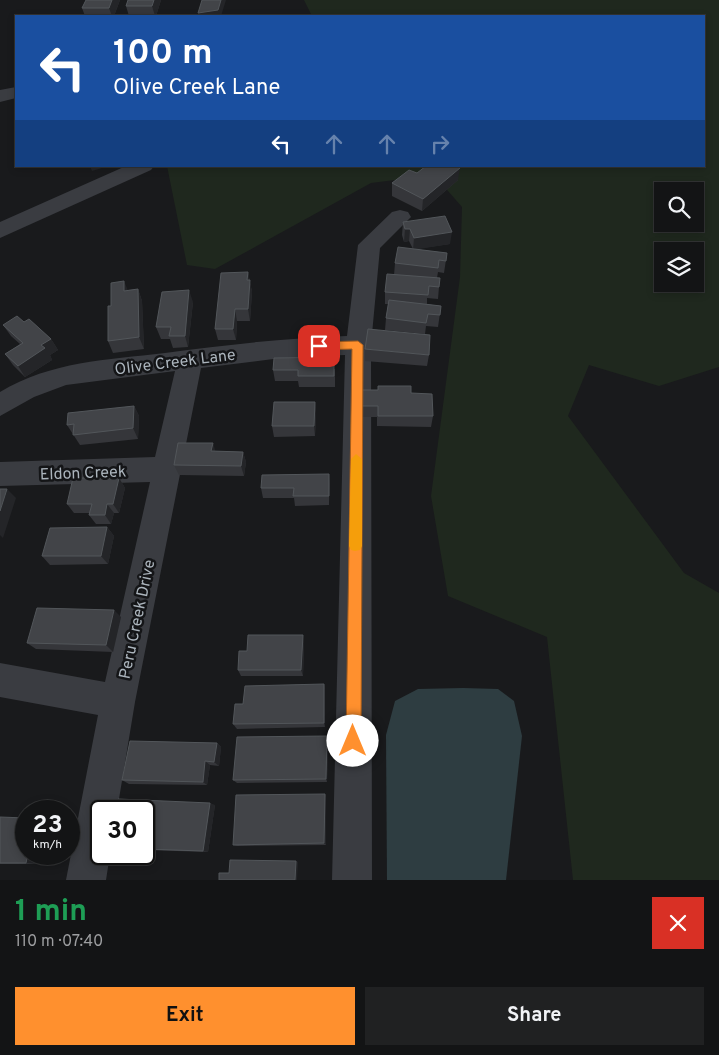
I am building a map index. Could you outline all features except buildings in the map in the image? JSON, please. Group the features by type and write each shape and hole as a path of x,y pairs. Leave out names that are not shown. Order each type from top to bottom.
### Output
{"street":[{"path":"0,96 15,93"},
{"path":"0,231 142,167"},
{"path":"352,880 358,345 369,245 400,217"},
{"name":"Olive Creek Lane","path":"0,405 25,390 64,375 280,348 358,345"},
{"name":"Peru Creek Drive","path":"86,880 118,702 190,359"},
{"name":"Eldon Creek","path":"0,474 167,469"},
{"path":"0,680 118,702"}],"green space":[{"path":"304,0 719,0 719,367 659,386 589,365 568,416 684,573 719,593 719,880 573,880 547,637 448,596 431,496 460,277 462,207 441,183 395,180 371,183 215,269 187,265 167,167 705,167 705,15 312,15"}],"shaded area":[{"path":"418,689 498,689 514,701 522,736 506,880 387,880 386,735 395,701"}],"slow traffic":[{"path":"355,546 356,459"}],"route":[{"path":"319,346 358,345 353,741"}]}
